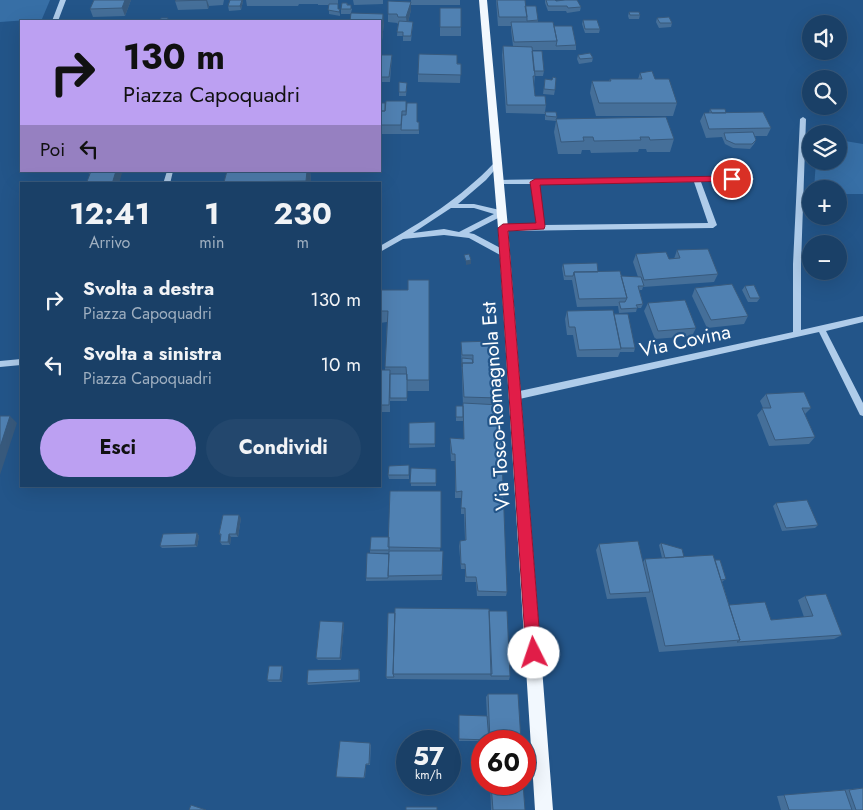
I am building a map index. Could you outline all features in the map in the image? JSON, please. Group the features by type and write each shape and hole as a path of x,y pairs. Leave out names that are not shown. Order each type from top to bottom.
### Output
{"main road":[{"name":"Via Tosco-Romagnola Est","path":"483,0 505,254 544,810"}],"street":[{"path":"55,20 63,0"},
{"path":"797,334 796,264 803,118"},
{"path":"381,249 479,185 496,165"},
{"path":"498,182 750,179"},
{"path":"503,228 713,225 696,180"},
{"path":"535,182 541,226"},
{"path":"449,206 474,206 501,213"},
{"path":"460,234 501,213"},
{"path":"401,238 444,232 460,234 470,236 505,254"},
{"name":"Via Covina","path":"515,396 863,319"},
{"path":"822,328 863,412"},
{"path":"0,364 20,362"}],"shaded area":[{"path":"0,0 50,0 42,19 0,22"},
{"path":"847,141 863,144 863,194 847,194 847,180 815,180 815,170 847,170"}],"building":[{"path":"94,0 125,0 122,8 90,9"},
{"path":"230,0 242,0 240,6 228,6"},
{"path":"497,0 525,0 527,17 499,17"},
{"path":"546,0 577,0 581,7 548,6"},
{"path":"388,1 411,2 406,17 388,14"},
{"path":"342,3 351,5 351,9 341,9"},
{"path":"329,4 338,4 339,12 328,10"},
{"path":"525,6 536,6 538,20 527,21"},
{"path":"440,8 461,8 461,27 440,27"},
{"path":"629,12 639,12 640,15 630,15"},
{"path":"351,13 383,14 382,33 381,20 350,20"},
{"path":"669,17 672,23 660,23 657,18"},
{"path":"583,20 597,20 600,29 585,29"},
{"path":"399,21 413,22 411,36 403,36 403,32 397,32"},
{"path":"511,22 553,22 557,41 514,42"},
{"path":"554,26 572,26 576,45 556,46"},
{"path":"503,46 532,47 535,96 545,96 546,105 507,105"},
{"path":"532,51 542,51 544,71 534,71"},
{"path":"590,53 593,58 580,59 578,55"},
{"path":"419,54 457,55 457,64 461,64 461,75 418,74"},
{"path":"381,55 392,55 389,77 381,77"},
{"path":"652,71 655,79 669,79 677,103 599,103 592,81 642,79 640,73"},
{"path":"553,77 556,78 555,90 544,89 545,79 552,80"},
{"path":"399,82 407,83 406,92 399,92"},
{"path":"386,101 406,101 406,111 402,111 401,125 381,125 381,111 385,111"},
{"path":"381,103 385,103 385,111 381,111"},
{"path":"407,103 417,103 419,130 401,130 402,115 406,115"},
{"path":"710,109 725,109 726,113 712,113"},
{"path":"545,112 556,112 557,117 546,116"},
{"path":"763,112 771,128 709,129 704,113"},
{"path":"666,117 674,139 650,140 649,137 640,137 641,140 594,141 593,137 583,137 584,141 561,142 556,119"},
{"path":"753,132 756,140 752,144 735,144 726,140 724,133"},
{"path":"91,172 116,172 113,182 87,182"},
{"path":"227,172 307,172 306,181 224,182"},
{"path":"708,249 718,274 644,280 636,254 666,252 669,259 680,258 677,250"},
{"path":"469,254 471,260 466,261 464,255"},
{"path":"597,263 598,272 574,272 573,276 565,276 563,264"},
{"path":"620,271 627,298 579,299 574,272"},
{"path":"621,276 641,277 644,286 638,286 643,304 636,305 638,308 621,309 619,302 625,302 627,298"},
{"path":"408,280 429,280 429,380 407,380 406,367 385,367 388,311 381,311 381,290 408,290"},
{"path":"732,284 748,316 711,320 695,288"},
{"path":"754,285 760,298 750,298 745,286"},
{"path":"685,300 696,328 658,331 648,303"},
{"path":"613,310 621,349 579,350 575,327 569,327 567,311"},
{"path":"614,314 628,314 635,348 621,348"},
{"path":"494,341 499,398 464,397 462,363 473,363 473,355 462,355 461,342"},
{"path":"462,358 472,359 473,363 462,363"},
{"path":"381,370 390,370 389,405 381,405"},
{"path":"390,374 407,374 407,398 390,398"},
{"path":"804,392 811,408 802,408 815,437 775,440 762,408 771,408 766,394"},
{"path":"463,403 500,405 507,592 478,591 476,577 466,577 465,564 461,564 460,541 466,540 465,508 461,508 462,491 456,492 455,454 452,454 450,438 464,439"},
{"path":"456,406 463,406 463,417 456,417"},
{"path":"0,416 10,416 0,447"},
{"path":"435,422 435,444 409,444 409,423"},
{"path":"409,465 409,475 388,475 389,466"},
{"path":"411,468 436,469 436,483 410,483"},
{"path":"390,491 441,491 441,548 388,547"},
{"path":"807,500 818,525 786,528 776,503"},
{"path":"223,515 239,515 236,534 229,534 228,542 220,542 221,534 219,534"},
{"path":"197,533 195,545 160,546 163,534"},
{"path":"371,537 389,537 389,550 370,550"},
{"path":"638,541 650,592 610,594 599,544"},
{"path":"661,543 682,549 684,557 665,558"},
{"path":"389,551 443,551 442,575 388,576"},
{"path":"367,553 389,554 388,578 366,578"},
{"path":"713,555 740,640 665,646 645,559"},
{"path":"715,560 720,560 726,579 721,580"},
{"path":"826,594 842,635 737,642 740,640 729,605 765,602 771,620 813,616 805,596"},
{"path":"395,608 489,609 492,674 393,674"},
{"path":"489,611 507,611 510,676 491,676"},
{"path":"388,613 395,613 394,677 386,677"},
{"path":"320,621 343,622 340,658 316,658"},
{"path":"269,666 282,666 280,680 267,680"},
{"path":"359,669 359,680 307,683 308,670"},
{"path":"488,694 518,694 520,730 490,730"},
{"path":"459,715 487,716 488,730 471,730 471,739 461,739 461,730 459,730"},
{"path":"340,741 370,743 369,764 366,764 364,778 336,777"},
{"path":"863,788 863,810 856,810 849,790"},
{"path":"845,790 852,810 789,810 784,795"},
{"path":"492,795 524,795 525,810 493,810"},
{"path":"191,805 206,810 189,810"},
{"path":"406,807 437,807 437,810 406,810"}],"route":[{"path":"534,653 503,228 541,226 535,182 732,179"}]}
